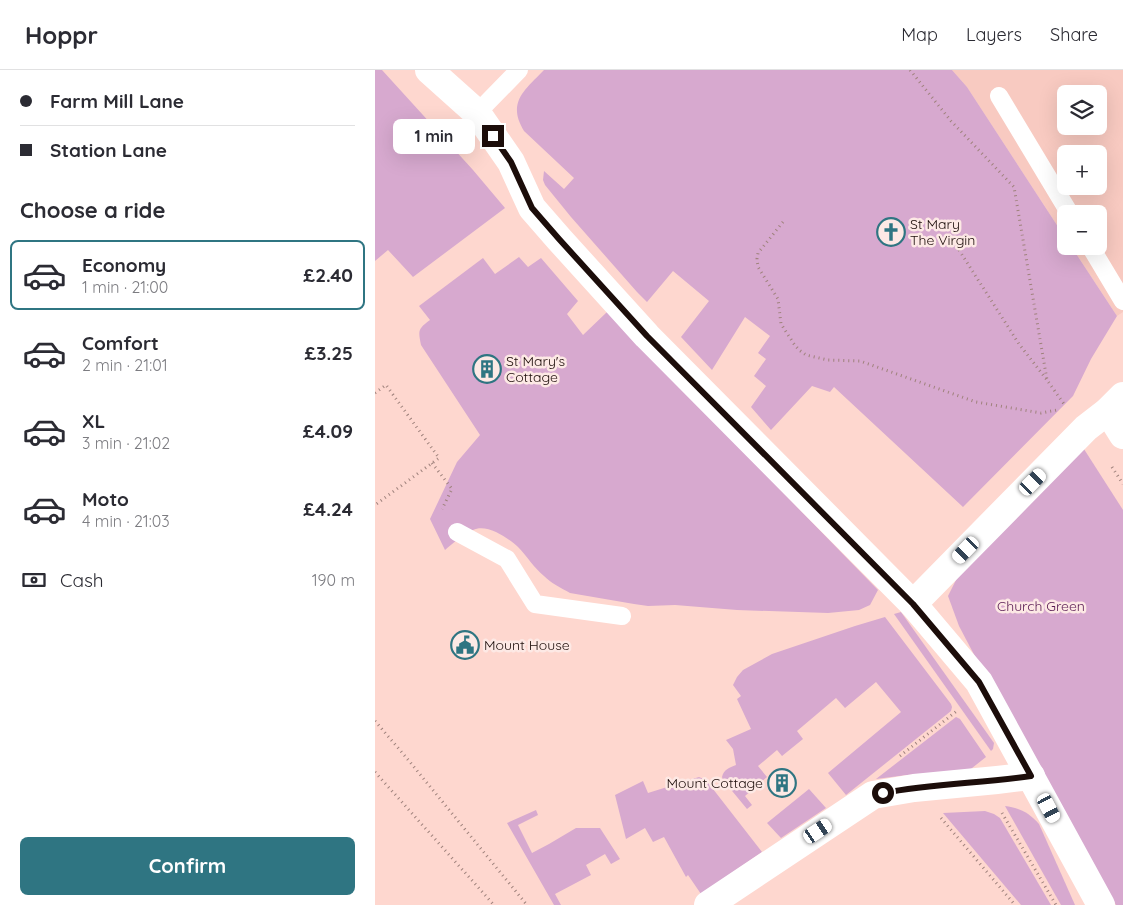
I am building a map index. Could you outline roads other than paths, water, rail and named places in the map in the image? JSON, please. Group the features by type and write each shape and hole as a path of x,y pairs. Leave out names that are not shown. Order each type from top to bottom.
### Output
{"street":[{"path":"429,70 477,113 511,162 532,208 559,239 647,336 913,604 979,682 1101,905"},
{"path":"913,604 1086,428 1116,403 1123,436"},
{"path":"708,905 873,795 914,788 1031,776"}],"lane":[{"path":"477,113 519,70"},
{"path":"999,96 1065,205"},
{"path":"1095,255 1123,302"},
{"path":"457,532 507,559 535,604 622,616"}],"place":[{"name":"St Mary The Virgin","path":"891,232"},
{"name":"St Mary's Cottage","path":"487,369"},
{"name":"Mount House","path":"465,645"},
{"name":"Mount Cottage","path":"782,783"}],"park label":[{"name":"Church Green","path":"1041,606"}]}
